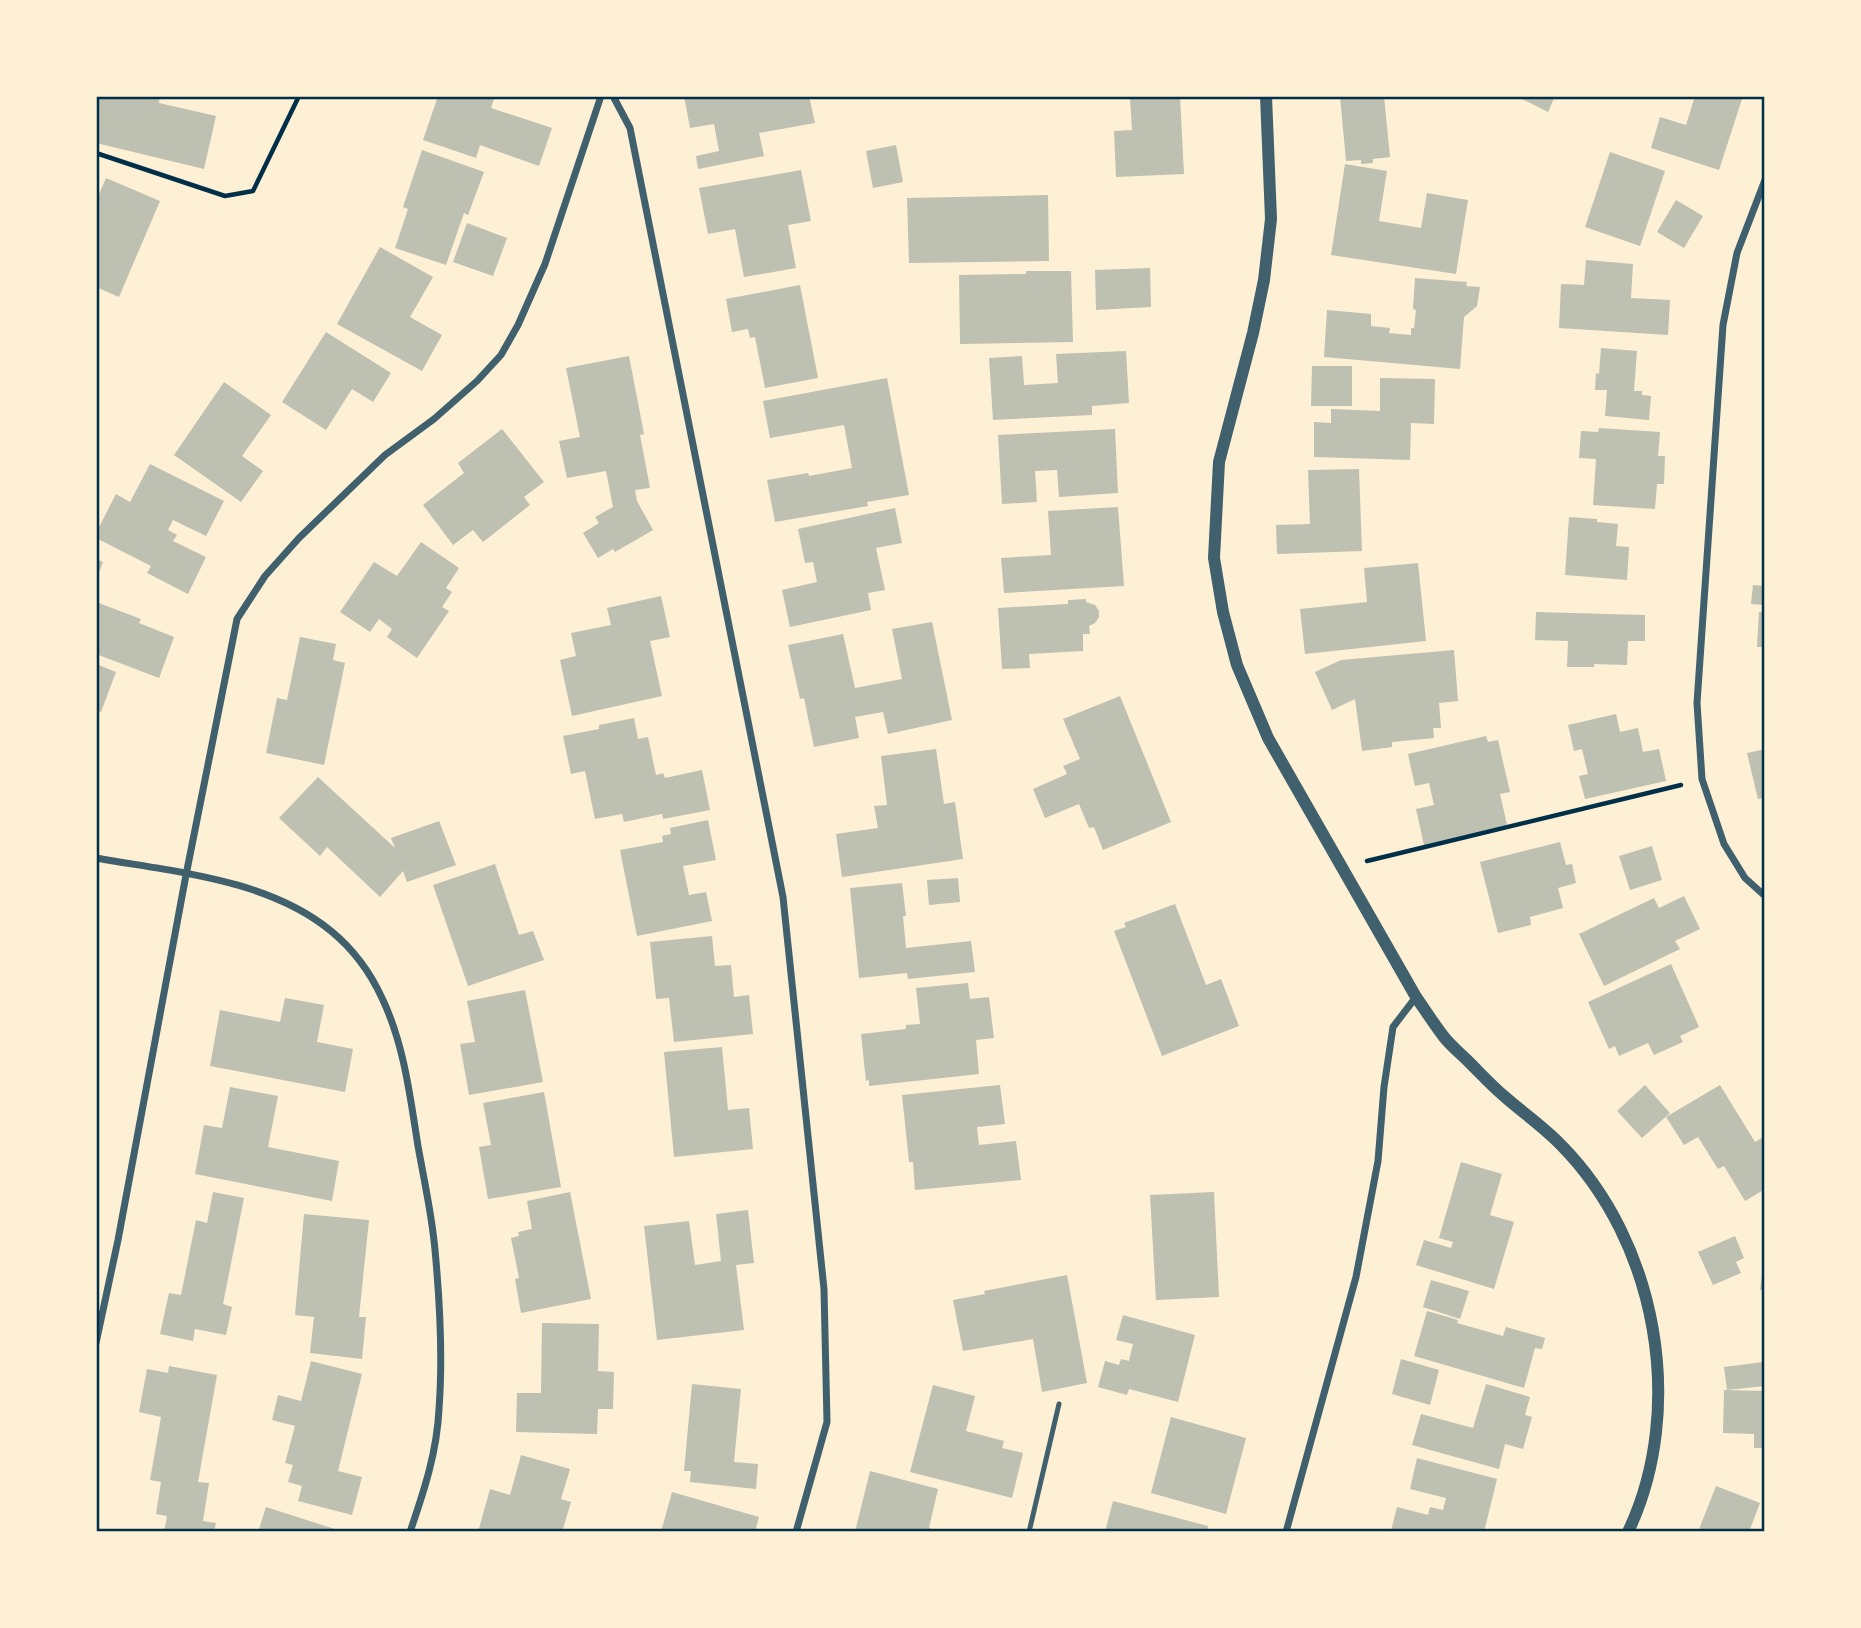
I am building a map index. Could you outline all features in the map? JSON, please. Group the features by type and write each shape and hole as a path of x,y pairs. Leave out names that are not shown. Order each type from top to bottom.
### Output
{"street":[{"path":"96,1343 121,1226 237,619 265,576 299,538 385,455 434,419 477,381 500,355 518,325 545,264 601,96"},
{"path":"613,96 630,128 783,897 824,1289 827,1422 796,1532"},
{"path":"1266,96 1271,219 1264,280 1219,462 1214,558 1223,612 1237,665 1268,738 1416,998 1444,1038 1503,1095 1560,1144 1593,1181 1633,1257 1653,1327 1658,1409 1655,1443 1648,1474 1628,1532"},
{"path":"1765,180 1737,253 1723,325 1697,703 1702,779 1724,844 1745,878 1765,896"},
{"path":"96,858 222,881 271,896 330,931 359,959 382,998 407,1076 435,1248 441,1351 439,1411 431,1469 411,1532"},
{"path":"1286,1532 1356,1277 1378,1161 1384,1087 1393,1027 1416,998"}],"lane":[{"path":"1029,1532 1059,1404"}],"path":[{"path":"96,153 225,196 253,191 299,96"},
{"path":"1341,867 1702,779"}],"building":[{"path":"100,96 160,96 159,103 216,116 204,169 96,143 96,112"},
{"path":"438,96 495,96 491,108 552,128 539,166 480,145 476,158 423,140"},
{"path":"684,96 809,96 815,123 759,133 764,156 698,169 696,156 719,151 714,124 690,128"},
{"path":"1180,96 1184,174 1116,177 1114,131 1132,130 1130,97"},
{"path":"1340,96 1384,96 1390,157 1373,159 1373,163 1361,164 1361,160 1346,161"},
{"path":"1516,96 1555,96 1548,112"},
{"path":"1695,96 1743,96 1719,170 1651,148 1660,117 1686,125"},
{"path":"896,145 903,182 873,188 866,151"},
{"path":"422,150 484,172 468,215 464,213 446,265 395,248 408,209 403,207"},
{"path":"1610,152 1665,171 1640,246 1585,227"},
{"path":"1345,164 1387,171 1379,221 1421,228 1427,193 1468,200 1456,274 1331,255"},
{"path":"801,170 811,221 788,225 796,268 744,277 735,229 708,234 699,188"},
{"path":"106,178 160,201 119,297 96,287 96,201"},
{"path":"1048,195 1049,261 909,263 907,198"},
{"path":"1676,200 1703,216 1684,248 1657,232"},
{"path":"467,223 507,238 493,276 453,262"},
{"path":"380,247 433,277 410,317 442,335 422,371 337,324"},
{"path":"1586,260 1633,264 1631,298 1670,300 1668,335 1559,328 1561,284 1584,285"},
{"path":"1150,268 1151,307 1096,310 1095,270"},
{"path":"1026,271 1071,271 1073,342 960,344 959,275 1026,274"},
{"path":"1415,278 1467,282 1466,286 1480,287 1477,306 1464,317 1460,369 1324,357 1327,310 1371,314 1371,326 1390,328 1389,333 1411,335 1416,310 1413,309"},
{"path":"800,285 818,378 765,388 755,337 750,338 748,329 732,332 726,299"},
{"path":"326,332 391,373 373,402 352,389 326,430 282,402"},
{"path":"1601,348 1637,351 1634,391 1642,391 1642,395 1651,396 1649,420 1605,416 1607,390 1595,390"},
{"path":"1126,351 1129,403 1092,406 1092,415 993,420 989,358 1022,356 1024,385 1058,383 1056,354"},
{"path":"629,356 644,434 640,435 650,488 635,490 637,501 653,530 615,552 613,549 598,558 583,533 599,523 595,517 613,507 606,471 567,478 559,441 580,437 566,368"},
{"path":"1312,366 1352,366 1352,406 1311,406"},
{"path":"887,378 909,495 867,502 868,506 775,522 767,480 852,468 844,425 770,438 763,401"},
{"path":"1380,378 1435,379 1434,424 1411,423 1410,460 1314,457 1314,422 1331,423 1331,409 1380,411"},
{"path":"224,382 271,415 242,456 263,471 241,502 174,455"},
{"path":"1599,428 1660,432 1658,456 1665,456 1664,484 1657,484 1655,509 1593,505 1596,459 1579,458 1581,431 1598,432"},
{"path":"502,429 544,482 524,497 530,505 483,542 473,530 453,545 423,505 464,473 458,463"},
{"path":"1115,429 1118,493 1059,497 1057,470 1035,471 1037,502 1002,504 998,435"},
{"path":"150,464 224,501 206,536 173,520 168,530 177,535 173,541 206,557 188,594 147,573 151,566 96,538 116,494 130,502"},
{"path":"1359,469 1362,551 1277,554 1276,525 1310,524 1308,470"},
{"path":"1118,507 1124,586 1004,593 1001,558 1051,555 1048,511"},
{"path":"895,508 902,543 876,548 885,590 868,593 871,610 790,627 782,590 817,582 813,562 805,563 798,529"},
{"path":"1569,517 1618,524 1616,546 1629,547 1627,580 1565,575"},
{"path":"421,542 459,568 446,588 452,592 442,607 449,611 417,658 387,637 392,629 379,619 370,632 340,612 374,562 397,576"},
{"path":"96,559 103,562 97,578 96,578"},
{"path":"1418,563 1426,641 1305,654 1300,609 1367,602 1364,568"},
{"path":"1753,585 1765,586 1765,605 1751,604"},
{"path":"661,596 670,637 650,641 662,696 572,716 560,660 576,656 571,633 611,625 607,608"},
{"path":"1086,599 1086,602 1095,605 1099,617 1089,626 1090,634 1083,634 1083,651 1029,654 1030,668 1002,669 998,608 1068,604 1068,600"},
{"path":"96,602 141,619 139,623 174,637 159,678 96,654"},
{"path":"1536,612 1645,615 1645,641 1628,641 1627,665 1567,667 1568,641 1535,640"},
{"path":"1759,612 1765,612 1765,647 1757,647"},
{"path":"932,622 952,720 888,734 883,712 855,717 859,738 814,747 804,698 800,699 788,645 843,634 855,688 902,679 892,629"},
{"path":"300,637 336,644 333,660 345,663 324,765 266,753 277,698 287,700"},
{"path":"1454,650 1458,701 1439,703 1441,728 1433,728 1434,738 1392,742 1392,747 1362,751 1355,699 1332,710 1315,672 1341,660"},
{"path":"96,664 116,672 101,712 96,710"},
{"path":"1120,696 1171,822 1103,850 1094,827 1089,828 1079,804 1045,818 1033,789 1067,774 1063,766 1080,759 1063,719"},
{"path":"1616,714 1620,732 1638,728 1643,752 1659,749 1666,781 1585,799 1579,776 1588,774 1582,749 1574,751 1568,725"},
{"path":"634,718 638,739 648,737 656,775 663,773 665,778 702,770 710,810 663,819 662,814 624,822 622,814 595,819 585,771 571,774 563,736"},
{"path":"1486,736 1488,742 1498,740 1510,792 1500,794 1507,825 1424,845 1416,809 1434,805 1429,783 1415,786 1408,754"},
{"path":"936,749 944,804 955,802 963,859 842,877 836,834 878,828 874,806 887,805 881,756"},
{"path":"1765,749 1765,798 1758,799 1747,753"},
{"path":"318,777 395,848 391,838 439,821 456,865 407,882 403,871 380,897 327,847 320,856 279,818"},
{"path":"708,820 716,860 683,866 689,895 706,892 712,921 637,936 620,850 663,842 662,836 671,834 670,828"},
{"path":"1560,842 1566,865 1572,864 1576,883 1558,888 1563,908 1530,917 1531,925 1498,933 1480,862"},
{"path":"1652,846 1662,880 1630,890 1619,856"},
{"path":"495,864 519,935 533,931 544,960 468,986 433,885"},
{"path":"958,878 960,902 929,905 927,880"},
{"path":"902,883 906,948 971,941 975,972 908,979 907,973 859,978 850,888"},
{"path":"1684,896 1700,929 1675,941 1680,949 1604,986 1579,934 1654,898 1659,908"},
{"path":"1175,904 1206,985 1221,979 1239,1026 1162,1056 1114,931 1126,927 1124,923"},
{"path":"712,936 715,966 731,965 734,997 749,995 753,1034 674,1042 669,998 656,999 650,942"},
{"path":"1671,964 1699,1027 1680,1036 1683,1042 1654,1055 1648,1043 1619,1056 1615,1046 1609,1049 1588,1002"},
{"path":"968,983 970,999 989,997 994,1038 976,1040 979,1074 869,1086 869,1080 866,1081 861,1034 906,1029 906,1025 920,1024 916,988"},
{"path":"525,990 543,1082 469,1095 460,1044 475,1042 467,1001"},
{"path":"285,998 324,1005 317,1042 353,1049 345,1092 210,1066 220,1010 280,1022"},
{"path":"722,1047 728,1110 749,1108 753,1149 674,1157 664,1052"},
{"path":"1000,1085 1005,1124 977,1127 979,1145 1016,1141 1021,1180 915,1190 913,1162 909,1162 902,1095"},
{"path":"1645,1085 1670,1113 1642,1138 1617,1111"},
{"path":"1720,1085 1755,1142 1765,1136 1765,1189 1745,1201 1724,1166 1718,1169 1698,1137 1684,1145 1666,1117"},
{"path":"230,1087 278,1096 268,1147 339,1161 332,1201 195,1174 204,1125 222,1128"},
{"path":"544,1092 561,1187 488,1199 479,1147 491,1145 483,1103"},
{"path":"1461,1162 1502,1174 1490,1215 1514,1222 1494,1289 1416,1265 1424,1240 1451,1248 1453,1242 1439,1238"},
{"path":"213,1192 244,1198 223,1304 232,1307 226,1335 195,1329 193,1341 160,1334 169,1293 181,1295 196,1220 207,1223"},
{"path":"570,1192 591,1299 521,1313 515,1279 519,1278 511,1238 519,1236 518,1232 532,1229 527,1201"},
{"path":"1214,1192 1219,1297 1156,1300 1150,1195"},
{"path":"748,1210 754,1263 736,1265 744,1330 657,1340 644,1226 689,1221 695,1265 721,1261 716,1214"},
{"path":"304,1214 369,1220 359,1317 366,1317 362,1359 310,1353 314,1317 295,1315"},
{"path":"1735,1236 1744,1258 1736,1262 1741,1273 1713,1285 1698,1252"},
{"path":"1763,1267 1765,1290 1760,1290"},
{"path":"1067,1275 1087,1383 1042,1392 1033,1339 963,1351 953,1300 985,1294 984,1291"},
{"path":"1431,1280 1469,1291 1460,1319 1423,1307"},
{"path":"1427,1311 1503,1336 1506,1327 1545,1338 1542,1349 1535,1348 1524,1388 1414,1356"},
{"path":"1123,1315 1195,1335 1178,1402 1129,1389 1127,1395 1098,1387 1105,1361 1119,1365 1121,1359 1129,1361 1133,1344 1116,1340"},
{"path":"542,1323 599,1324 598,1371 614,1372 613,1409 598,1409 597,1434 516,1432 517,1393 541,1393"},
{"path":"1401,1359 1439,1370 1430,1405 1392,1394"},
{"path":"311,1361 362,1374 338,1471 362,1477 352,1515 298,1501 302,1486 288,1482 293,1465 285,1463 295,1426 272,1420 278,1395 301,1401"},
{"path":"1763,1362 1765,1386 1727,1390 1724,1367"},
{"path":"169,1366 217,1375 198,1482 209,1483 203,1521 216,1523 214,1532 164,1532 167,1516 156,1514 161,1482 150,1480 161,1417 139,1412 147,1369 168,1373"},
{"path":"692,1384 741,1389 734,1462 758,1464 756,1489 690,1482 691,1471 684,1471"},
{"path":"1486,1384 1530,1397 1525,1415 1532,1417 1523,1449 1505,1444 1499,1469 1412,1445 1421,1414 1473,1428"},
{"path":"933,1385 975,1396 966,1431 1004,1441 1002,1448 1023,1453 1012,1498 910,1472"},
{"path":"1724,1390 1765,1391 1765,1448 1754,1448 1754,1434 1723,1433"},
{"path":"1171,1417 1246,1438 1226,1514 1151,1493"},
{"path":"521,1455 570,1469 561,1499 571,1502 562,1532 478,1532 490,1489 510,1495"},
{"path":"1417,1458 1497,1479 1484,1532 1391,1531 1397,1507 1428,1515 1430,1507 1443,1510 1446,1498 1410,1489"},
{"path":"870,1471 938,1489 929,1528 941,1532 855,1532"},
{"path":"1716,1486 1760,1503 1749,1532 1698,1532"},
{"path":"672,1492 759,1517 755,1532 661,1532"},
{"path":"1113,1501 1208,1526 1207,1532 1105,1532"},
{"path":"266,1507 341,1531 341,1532 258,1532"}]}
